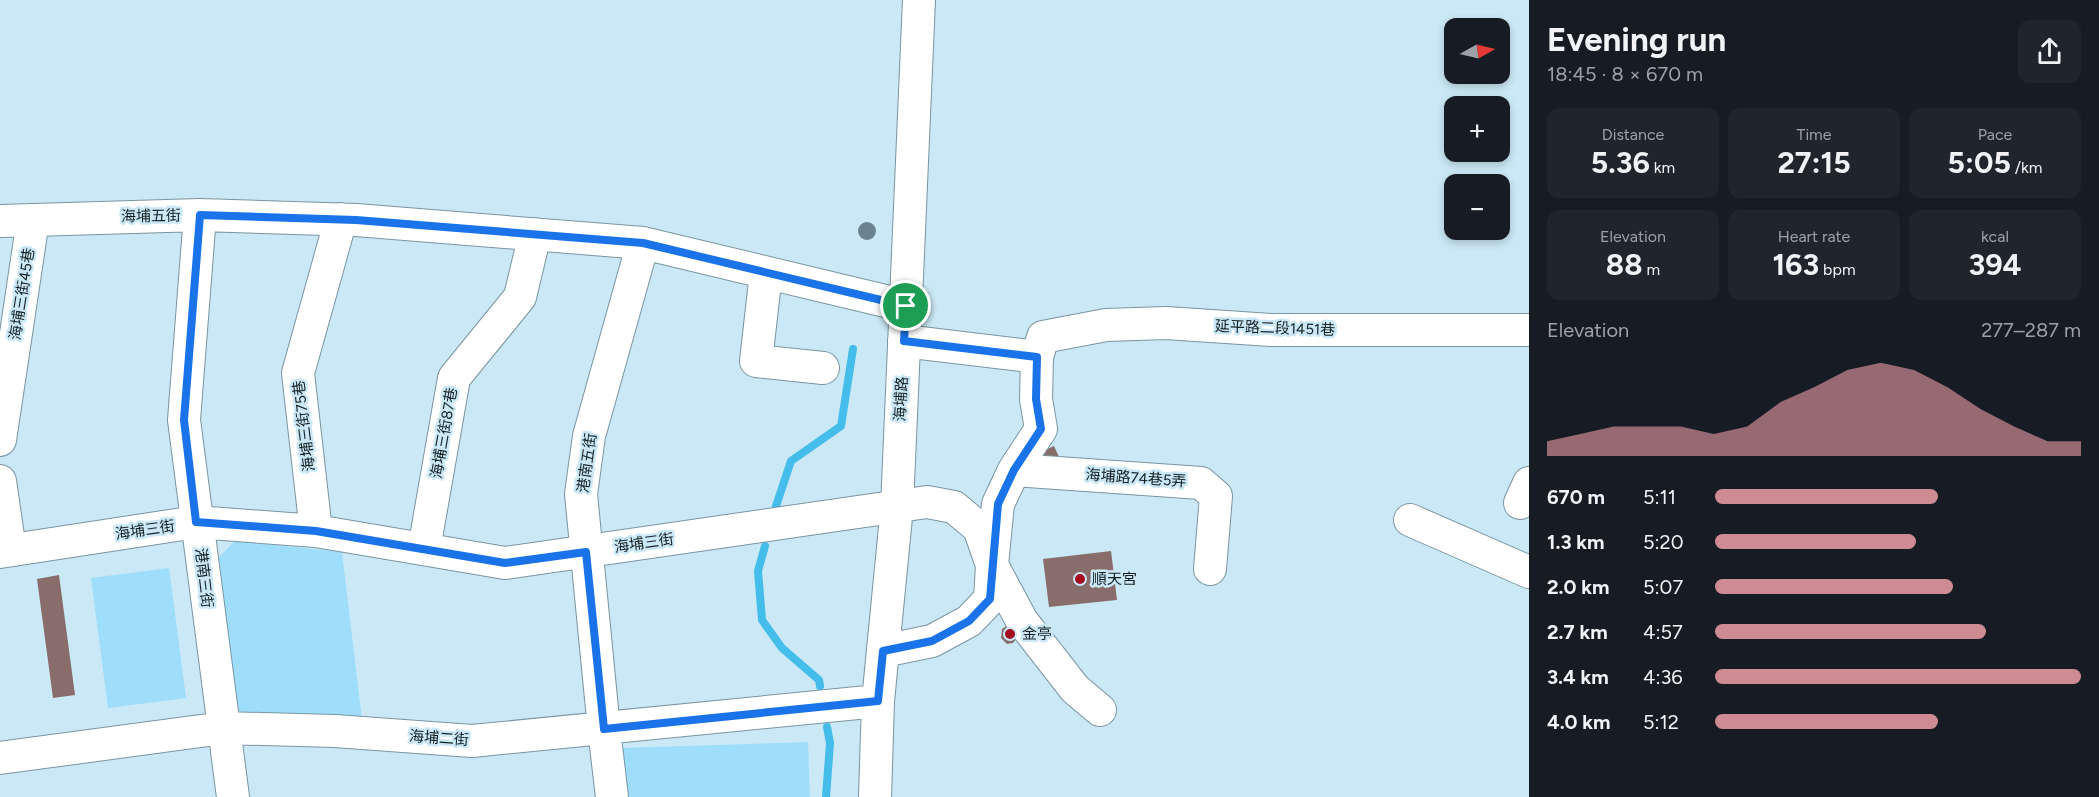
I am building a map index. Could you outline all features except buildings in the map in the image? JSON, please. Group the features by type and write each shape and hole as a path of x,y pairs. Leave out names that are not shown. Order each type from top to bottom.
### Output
{"street":[{"name":"海埔路","path":"875,797 878,701 897,507 919,0"},
{"name":"海埔五街","path":"0,220 200,215 340,219 643,243 906,306"},
{"name":"港南三街","path":"200,215 184,420 233,797"},
{"name":"海埔三街75巷","path":"316,531 298,373 340,219"},
{"name":"海埔三街45巷","path":"0,440 33,220"},
{"name":"海埔三街87巷","path":"424,549 454,378 520,297 535,234"},
{"name":"港南五街","path":"612,797 581,494 589,436 643,243"},
{"path":"766,273 756,361 822,368"},
{"name":"延平路二段1451巷","path":"1037,357 1042,337 1106,325 1166,323 1271,330 1529,330"},
{"path":"883,651 932,641 969,621 990,599 998,504 1014,470 1041,429 1036,399 1037,357 904,341"},
{"name":"海埔路74巷5弄","path":"1014,470 1201,483 1216,496 1210,569"},
{"path":"0,481 5,551"},
{"name":"海埔三街","path":"5,551 196,522 316,531 505,563 927,502 954,507 979,528 992,565"},
{"path":"1410,520 1529,572"},
{"path":"992,565 1022,621 1075,689 1100,710"},
{"name":"海埔二街","path":"0,758 223,728 335,731 472,741 878,701"}],"shaded area":[{"path":"235,541 342,552 362,720 249,717 233,706 212,564"},
{"path":"169,568 186,698 108,708 91,578"},
{"path":"808,742 810,797 629,797 621,748"}],"waterway":[{"path":"776,506 791,461 841,426 853,349"},
{"path":"765,546 758,571 762,620 782,648 819,680 820,686"},
{"path":"826,797 830,743 827,727"}],"place":[{"name":"順天宮","path":"1080,579"},
{"name":"金亭","path":"1010,634"}],"route":[{"path":"200,215 356,220 643,243 906,306 904,341 1037,357 1036,399 1041,429 1014,470 998,504 990,599 969,621 932,641 883,651 878,701 604,729 586,552 505,563 316,531 196,522 184,420 200,215"}]}
